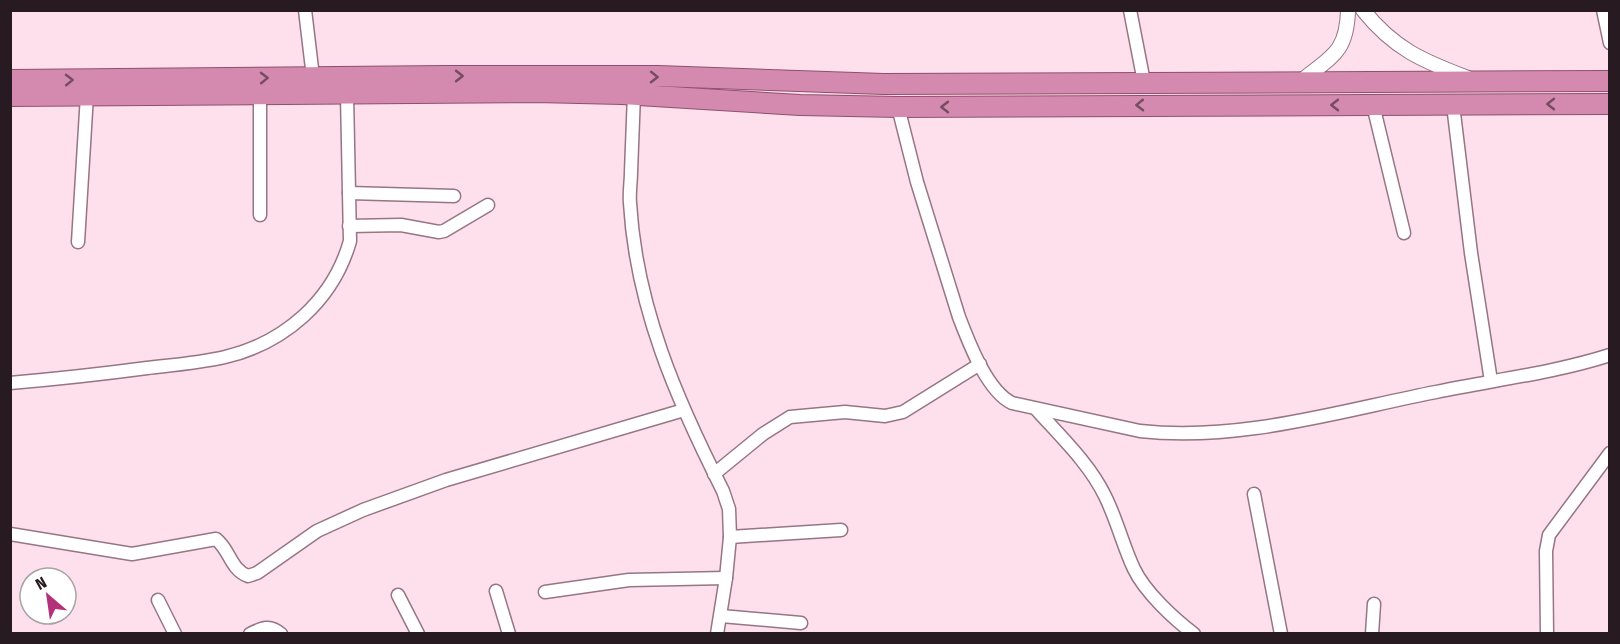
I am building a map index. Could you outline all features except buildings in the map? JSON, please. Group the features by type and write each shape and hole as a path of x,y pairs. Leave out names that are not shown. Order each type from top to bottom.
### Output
{"highway":[{"path":"10,80 658,76 884,84 1610,81"},
{"path":"884,84 891,107"},
{"path":"10,96 536,92 634,94 800,105 891,107 1610,104"}],"street":[{"path":"305,10 313,77"},
{"path":"1130,10 1144,82"},
{"path":"1300,82 1340,50 1347,30 1348,10"},
{"path":"1363,10 1387,37 1417,58 1478,82"},
{"path":"1603,10 1610,43"},
{"path":"10,383 204,361 245,351 296,324 319,302 346,253 350,241 347,94"},
{"path":"634,94 629,201 633,240 654,335 684,410 729,509 730,537 717,633"},
{"path":"78,242 87,95"},
{"path":"260,95 260,215"},
{"path":"1373,105 1404,234"},
{"path":"1454,105 1469,242 1491,381"},
{"path":"891,107 959,317 992,385 1003,399 1012,403 1160,433 1213,433 1319,416 1609,358"},
{"path":"349,193 454,196"},
{"path":"350,226 401,225 439,232 488,205"},
{"path":"714,474 763,434 790,417 845,412 885,416 903,412 980,364"},
{"path":"1036,409 1086,466 1105,495 1134,570 1142,583 1181,624 1194,633"},
{"path":"10,534 132,554 216,539 221,543 236,568 248,576 257,573 316,531 363,510 446,480 684,410"},
{"path":"1547,633 1546,551 1549,535 1610,453"},
{"path":"1254,494 1281,633"},
{"path":"730,537 841,530"},
{"path":"545,592 629,580 726,578"},
{"path":"496,591 509,633"},
{"path":"398,595 417,633"},
{"path":"158,600 175,633"},
{"path":"1372,633 1374,604"},
{"path":"721,616 801,623"},
{"path":"250,633 267,627 281,633"}]}
